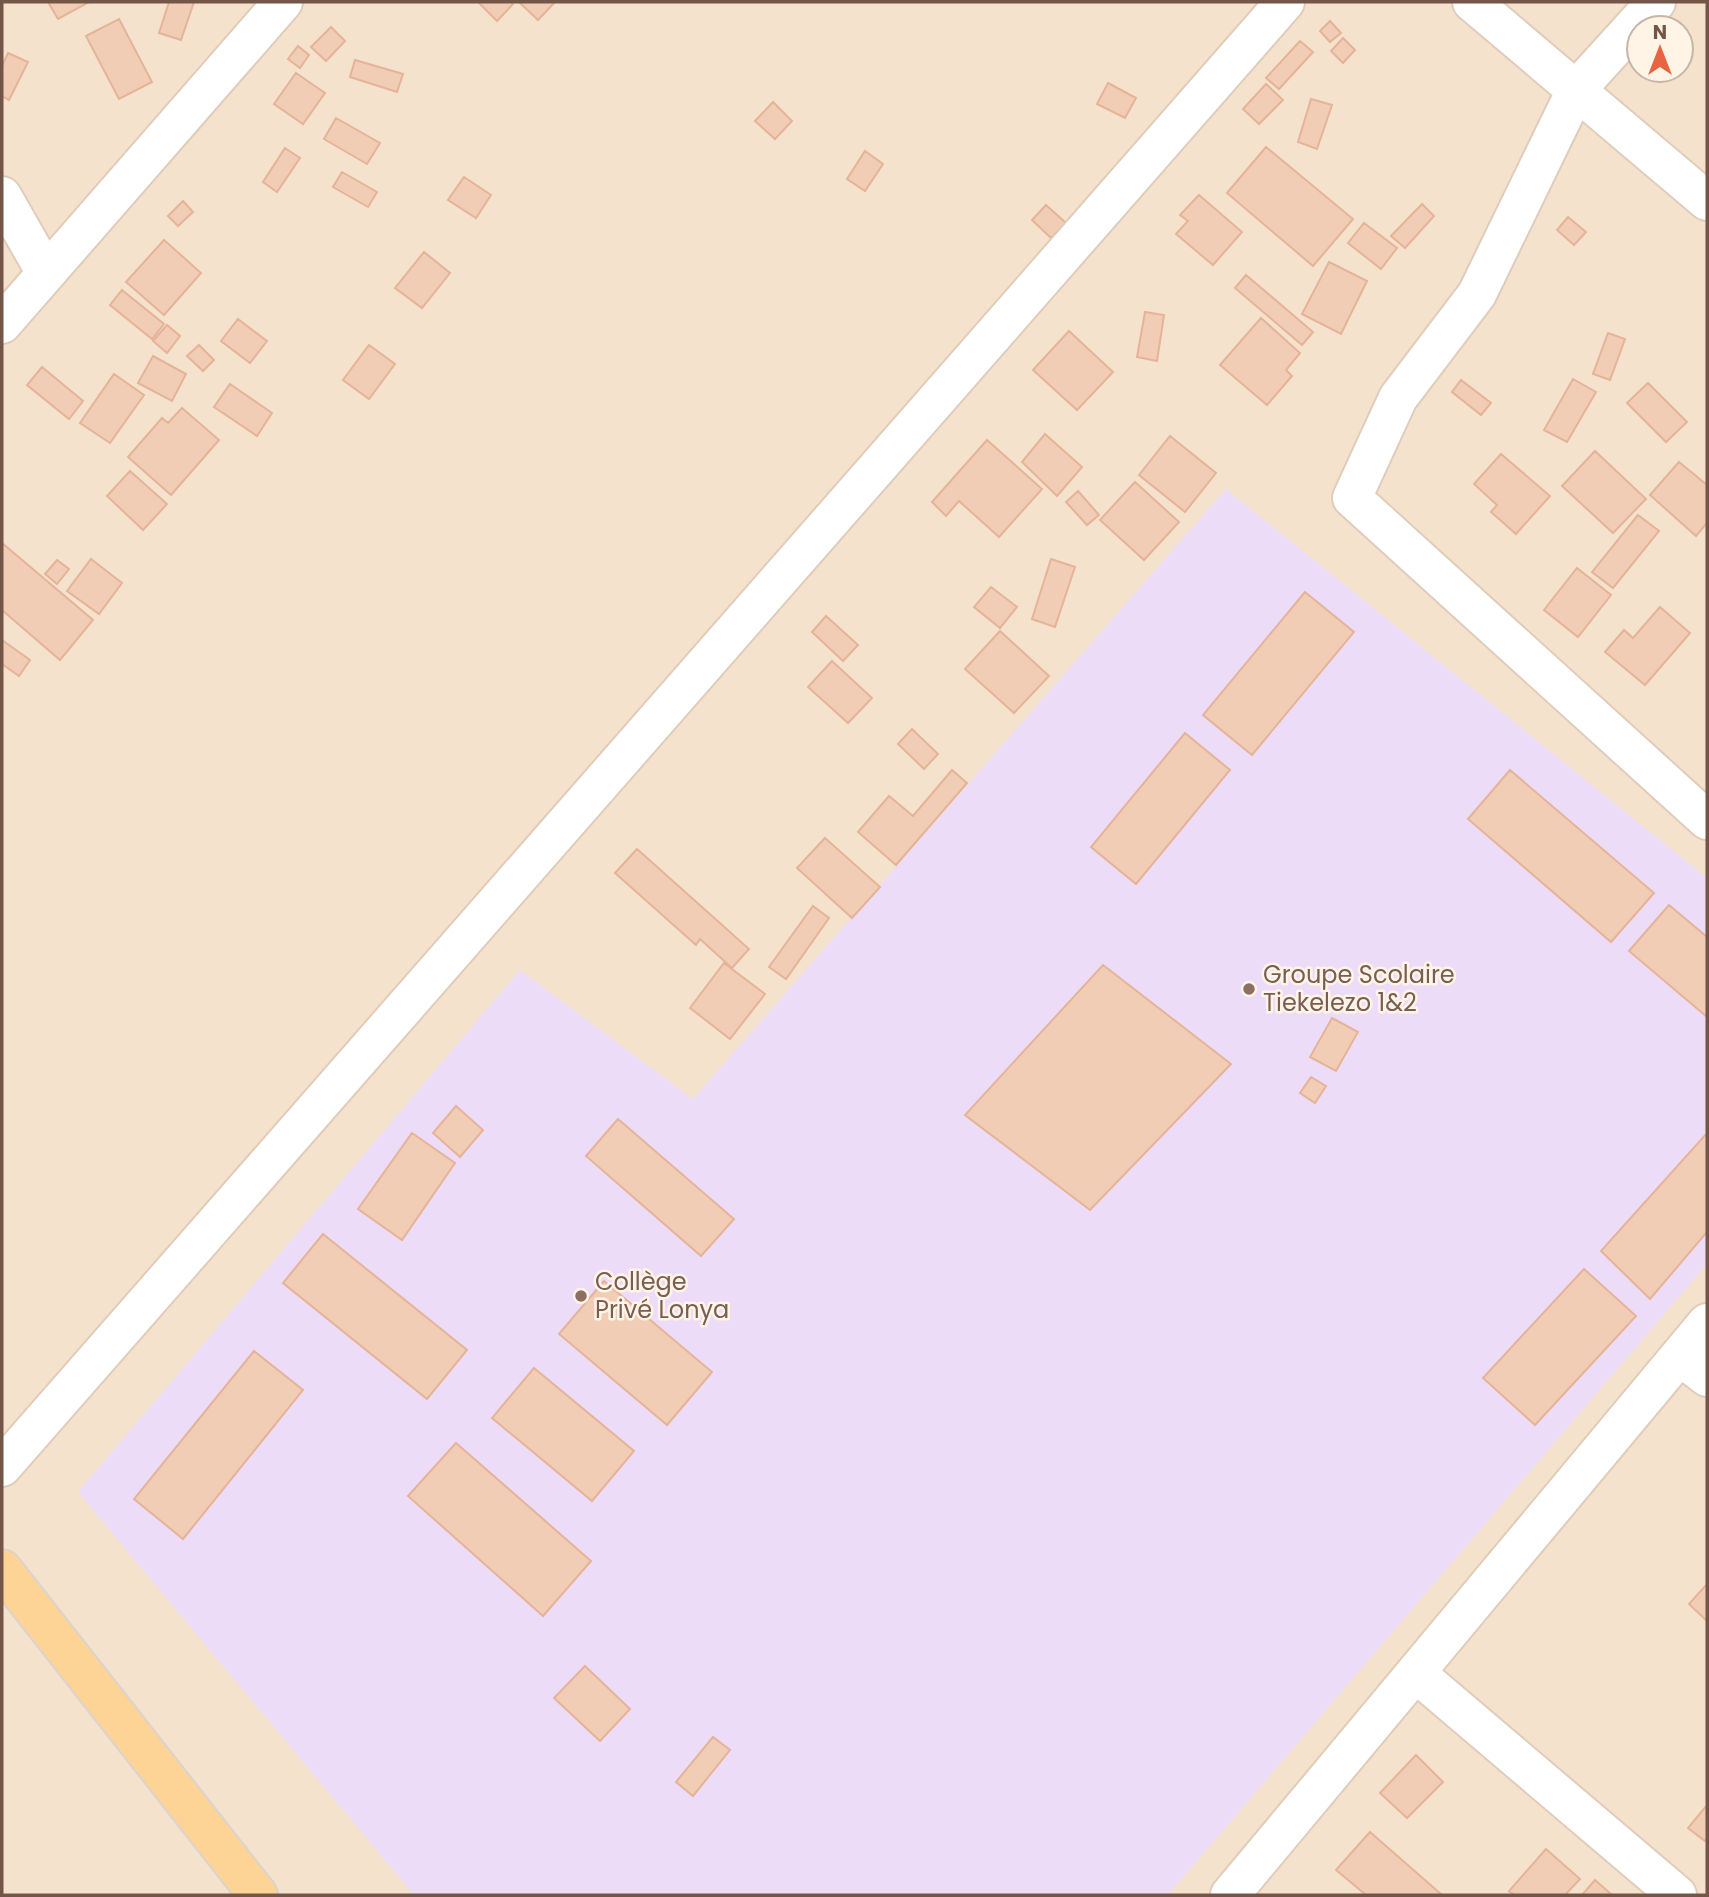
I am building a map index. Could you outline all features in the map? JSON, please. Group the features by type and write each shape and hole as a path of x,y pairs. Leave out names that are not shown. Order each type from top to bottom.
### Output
{"main road":[{"path":"2,1569 258,1895"}],"street":[{"path":"2,324 284,2"},
{"path":"2,1467 1285,2"},
{"path":"1472,2 1707,201"},
{"path":"1656,2 1576,90 1477,294 1398,398 1352,498 1707,820"},
{"path":"2,196 46,272"},
{"path":"1230,1895 1417,1674 1694,1367 1707,1323"},
{"path":"1417,1674 1677,1895"}],"shaded area":[{"path":"2,2 1707,2 1707,1895 2,1895"},
{"path":"1226,489 1707,878 1707,1264 1168,1895 414,1895 78,1492 520,970 693,1099"}],"building":[{"path":"48,2 89,2 58,19"},
{"path":"169,2 194,2 181,40 159,33"},
{"path":"478,2 511,2 513,4 497,21"},
{"path":"519,2 555,2 538,20"},
{"path":"119,19 152,82 119,99 86,36"},
{"path":"1330,21 1341,33 1330,42 1320,31"},
{"path":"331,27 345,41 326,61 311,47"},
{"path":"1343,38 1355,50 1343,63 1331,51"},
{"path":"1300,41 1313,52 1279,89 1266,78"},
{"path":"298,46 309,55 300,68 288,59"},
{"path":"8,53 28,62 9,100 2,96 2,66"},
{"path":"355,60 403,74 397,92 350,77"},
{"path":"296,73 325,93 303,124 274,104"},
{"path":"1108,83 1136,98 1125,118 1097,104"},
{"path":"1266,84 1283,100 1259,124 1243,109"},
{"path":"1311,99 1332,105 1317,149 1298,142"},
{"path":"773,102 792,121 775,139 755,121"},
{"path":"336,118 380,143 367,164 324,139"},
{"path":"1266,147 1353,219 1313,266 1227,193"},
{"path":"285,148 300,158 277,192 263,182"},
{"path":"865,151 883,164 865,191 847,179"},
{"path":"342,172 377,192 368,207 333,187"},
{"path":"464,177 491,195 476,218 448,200"},
{"path":"1199,195 1242,232 1213,265 1176,234 1188,221 1180,215"},
{"path":"183,201 193,212 178,226 168,216"},
{"path":"1422,204 1434,216 1405,248 1391,236"},
{"path":"1046,205 1066,223 1051,238 1032,220"},
{"path":"1568,217 1586,232 1574,245 1557,230"},
{"path":"1364,223 1397,248 1381,269 1348,243"},
{"path":"164,240 201,273 164,315 126,282"},
{"path":"424,252 450,273 422,308 395,288"},
{"path":"1329,262 1367,281 1341,334 1302,314"},
{"path":"1246,275 1313,332 1302,345 1235,288"},
{"path":"122,290 164,324 152,339 110,305"},
{"path":"1145,312 1164,315 1157,361 1137,357"},
{"path":"1261,318 1300,353 1286,370 1292,376 1267,405 1220,365"},
{"path":"238,319 267,341 250,363 221,341"},
{"path":"167,325 180,336 167,353 153,341"},
{"path":"1069,331 1113,372 1077,410 1033,370"},
{"path":"1608,333 1625,339 1610,380 1593,374"},
{"path":"199,345 214,360 203,371 187,356"},
{"path":"369,345 395,364 369,399 343,380"},
{"path":"153,356 186,374 172,401 138,383"},
{"path":"42,367 83,401 69,419 27,385"},
{"path":"114,374 144,395 110,443 80,423"},
{"path":"1573,379 1596,392 1567,442 1544,430"},
{"path":"1461,380 1491,403 1481,415 1452,392"},
{"path":"1648,383 1687,422 1666,442 1627,403"},
{"path":"230,384 272,413 257,436 214,407"},
{"path":"182,408 219,440 171,495 128,457 162,418 168,423"},
{"path":"1045,434 1082,467 1057,496 1022,462"},
{"path":"1170,436 1216,473 1185,512 1139,475"},
{"path":"987,440 1042,489 999,537 959,501 946,516 932,502"},
{"path":"1595,451 1646,499 1613,533 1562,486"},
{"path":"1501,454 1550,496 1516,534 1491,512 1497,505 1474,484"},
{"path":"1679,462 1707,485 1707,523 1696,536 1650,495"},
{"path":"130,471 167,504 143,530 107,496"},
{"path":"1135,482 1179,522 1144,560 1100,520"},
{"path":"1078,491 1099,515 1087,525 1066,502"},
{"path":"1638,515 1659,531 1613,588 1592,572"},
{"path":"2,543 93,620 60,660 2,610"},
{"path":"91,559 122,583 99,614 67,591"},
{"path":"1051,559 1075,567 1055,627 1032,619"},
{"path":"57,560 69,569 57,584 45,574"},
{"path":"1577,568 1611,595 1578,637 1544,610"},
{"path":"991,587 1017,607 1000,628 974,607"},
{"path":"1305,592 1354,632 1252,755 1203,715"},
{"path":"1660,607 1690,633 1645,685 1605,652 1624,630 1633,638"},
{"path":"826,616 858,645 843,661 812,632"},
{"path":"1000,631 1049,676 1014,713 965,669"},
{"path":"2,640 30,660 19,676 2,664"},
{"path":"832,661 872,698 848,723 808,687"},
{"path":"912,729 938,754 924,769 898,744"},
{"path":"1185,733 1230,770 1136,884 1091,847"},
{"path":"952,770 967,783 896,865 858,832 889,796 913,816"},
{"path":"1510,770 1654,893 1611,942 1468,819"},
{"path":"825,838 880,887 852,918 797,868"},
{"path":"637,849 749,949 732,968 700,939 696,945 615,873"},
{"path":"1669,905 1707,937 1707,1017 1629,951"},
{"path":"813,906 829,918 786,979 769,967"},
{"path":"724,963 765,994 730,1039 690,1008"},
{"path":"1103,965 1231,1064 1090,1210 965,1115"},
{"path":"1332,1018 1358,1032 1336,1071 1310,1057"},
{"path":"1311,1077 1326,1086 1315,1103 1300,1093"},
{"path":"456,1106 483,1130 460,1157 433,1133"},
{"path":"618,1119 734,1219 701,1256 586,1156"},
{"path":"412,1133 455,1163 402,1240 358,1209"},
{"path":"1707,1133 1707,1232 1650,1299 1601,1251"},
{"path":"323,1234 467,1350 427,1399 283,1283"},
{"path":"1584,1269 1636,1316 1535,1425 1483,1378"},
{"path":"604,1281 712,1372 667,1425 559,1334"},
{"path":"254,1351 303,1390 183,1539 134,1499"},
{"path":"534,1368 634,1451 592,1501 492,1418"},
{"path":"456,1443 591,1561 543,1616 408,1496"},
{"path":"1707,1584 1707,1619 1706,1620 1689,1604"},
{"path":"585,1666 630,1709 600,1741 554,1698"},
{"path":"713,1737 730,1750 693,1796 676,1782"},
{"path":"1416,1755 1443,1782 1407,1818 1380,1793"},
{"path":"1707,1805 1707,1838 1705,1841 1688,1828"},
{"path":"1370,1832 1442,1895 1366,1895 1336,1870"},
{"path":"1546,1849 1580,1879 1565,1895 1514,1895 1509,1891"},
{"path":"1595,1880 1612,1895 1582,1895"}],"place":[{"name":"Groupe Scolaire Tiekelezo 1&2","path":"1249,989"},
{"name":"Collège Privé Lonya","path":"581,1296"}]}
